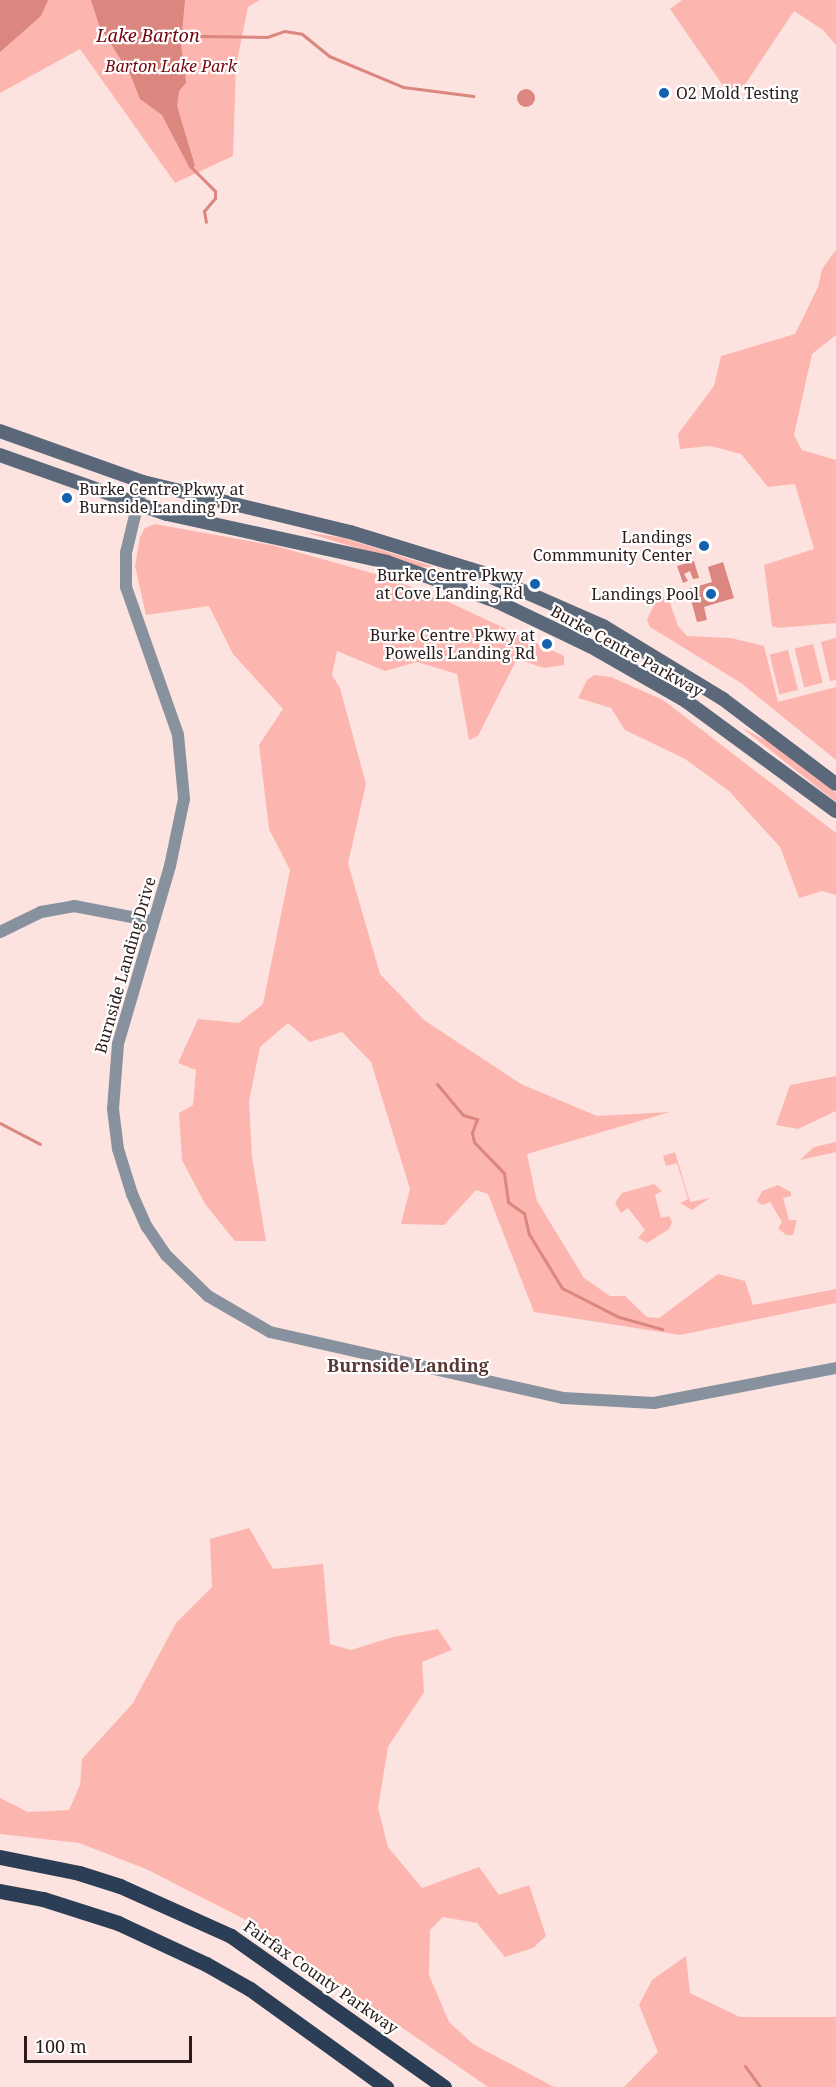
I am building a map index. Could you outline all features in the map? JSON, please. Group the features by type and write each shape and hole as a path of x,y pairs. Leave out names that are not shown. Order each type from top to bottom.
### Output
{"highway":[{"name":"Fairfax County Parkway","path":"0,1857 79,1873 120,1886 231,1935 444,2087"},
{"path":"0,1891 43,1899 118,1923 197,1959 250,1989 386,2087"}],"main road":[{"name":"Burke Centre Parkway","path":"0,431 143,482 350,532 480,572 603,626 723,699 836,784"},
{"name":"Burke Centre Parkway","path":"0,455 167,514 387,562 524,613 590,646 686,701 836,811"}],"street":[{"name":"Burnside Landing Drive","path":"143,482 136,503 126,553 126,587 178,735 184,779 182,821 152,921 114,1064 113,1109 118,1149 132,1194 153,1237 190,1281 232,1314 270,1332 331,1348 597,1403 683,1400 836,1368"},
{"path":"0,932 41,912 74,906 152,921"}],"green space":[{"name":"Barton Lake Park","path":"0,0 260,0 248,7 236,66 233,156 175,183 80,49 0,93"},
{"path":"682,0 836,0 836,45 823,30 794,11 744,86 726,90 670,9"},
{"path":"836,250 836,335 812,354 794,435 802,450 836,460 836,623 778,628 772,626 764,565 814,549 795,484 768,487 741,454 710,446 680,449 678,434 714,386 721,356 795,334 818,287 822,269"},
{"path":"155,524 276,546 386,577 442,599 564,656 564,665 544,668 517,659 478,736 469,740 457,674 417,662 385,671 337,651 332,675 340,688 366,784 348,863 380,974 424,1020 521,1084 597,1116 670,1112 527,1154 537,1201 584,1278 610,1296 625,1296 647,1317 659,1318 718,1274 745,1281 753,1305 836,1289 836,1303 680,1335 534,1312 488,1194 476,1190 444,1225 401,1224 410,1189 371,1062 342,1032 310,1042 288,1023 260,1047 249,1101 252,1157 266,1241 235,1241 205,1204 182,1160 179,1113 193,1105 196,1070 178,1063 198,1019 239,1023 263,1004 290,870 269,829 259,745 283,709 233,654 209,606 146,615 135,566 140,537 145,528"},
{"path":"304,532 344,538 441,569 417,566"},
{"path":"659,594 669,600 678,626 687,636 731,638 764,646 778,702 836,687 836,760 741,683 650,627 647,620"},
{"path":"836,638 836,680 830,681 821,642"},
{"path":"813,644 823,683 804,687 795,649"},
{"path":"788,650 798,690 779,694 770,655"},
{"path":"594,675 611,677 663,700 836,833 836,895 822,891 799,898 780,847 729,791 685,759 625,730 611,708 578,698 587,680"},
{"path":"742,728 771,743 836,793 836,802"},
{"path":"836,1076 836,1111 798,1129 776,1125 790,1085"},
{"path":"836,1142 836,1152 800,1160 814,1147"},
{"path":"675,1152 690,1202 710,1198 692,1210 680,1203 688,1199 677,1163 666,1166 663,1156"},
{"path":"654,1184 662,1191 655,1195 661,1218 669,1216 672,1222 669,1229 647,1243 638,1238 645,1230 628,1208 621,1213 615,1203 622,1193"},
{"path":"778,1185 791,1192 791,1196 783,1198 789,1220 797,1220 793,1235 786,1235 778,1228 782,1222 770,1202 762,1205 757,1201 762,1191"},
{"path":"249,1528 273,1569 323,1564 330,1644 351,1650 393,1637 438,1629 452,1650 422,1662 424,1692 388,1747 378,1808 388,1847 422,1888 479,1867 499,1895 529,1885 546,1936 533,1948 505,1957 477,1923 443,1917 430,1930 429,1975 449,2022 473,2044 554,2087 488,2087 246,1920 146,1869 79,1843 0,1834 0,1798 28,1812 69,1810 80,1785 82,1759 133,1703 176,1623 212,1587 210,1539"},
{"path":"686,1956 690,1993 740,2017 836,2017 836,2087 624,2087 658,2052 639,2005 652,1980"}],"water":[{"path":"0,0 48,0 41,16 0,52"},
{"name":"Lake Barton","path":"91,0 185,0 181,44 186,83 179,91 177,106 195,166 190,169 162,115 140,99 130,74 99,25"},
{"path":"522,89 530,89 535,94 533,105 522,107 517,102 517,94"},
{"path":"694,561 699,578 693,579 690,571 684,574 688,581 683,583 677,566"},
{"name":"Landings Pool","path":"723,562 734,598 704,607 707,620 697,622 688,589 712,582 708,567"}],"waterway":[{"path":"183,32 199,36 267,37 284,31 302,34 329,56 403,87 473,96"},
{"path":"192,168 215,191 215,198 204,211 206,222"},
{"path":"437,1084 463,1115 477,1119 472,1133 474,1142 504,1173 508,1202 524,1213 529,1234 562,1288 619,1317 662,1329"},
{"path":"0,1123 40,1144"},
{"path":"745,2066 760,2087"}],"place":[{"name":"O2 Mold Testing","path":"664,93"},
{"name":"Burke Centre Pkwy at Burnside Landing Dr","path":"67,498"},
{"name":"Landings Commmunity Center","path":"704,546"},
{"name":"Burke Centre Pkwy at Cove Landing Rd","path":"535,584"},
{"name":"Landings Pool","path":"711,594"},
{"name":"Burke Centre Pkwy at Powells Landing Rd","path":"547,644"}],"district":[{"name":"Burnside Landing","path":"408,1365"}]}
